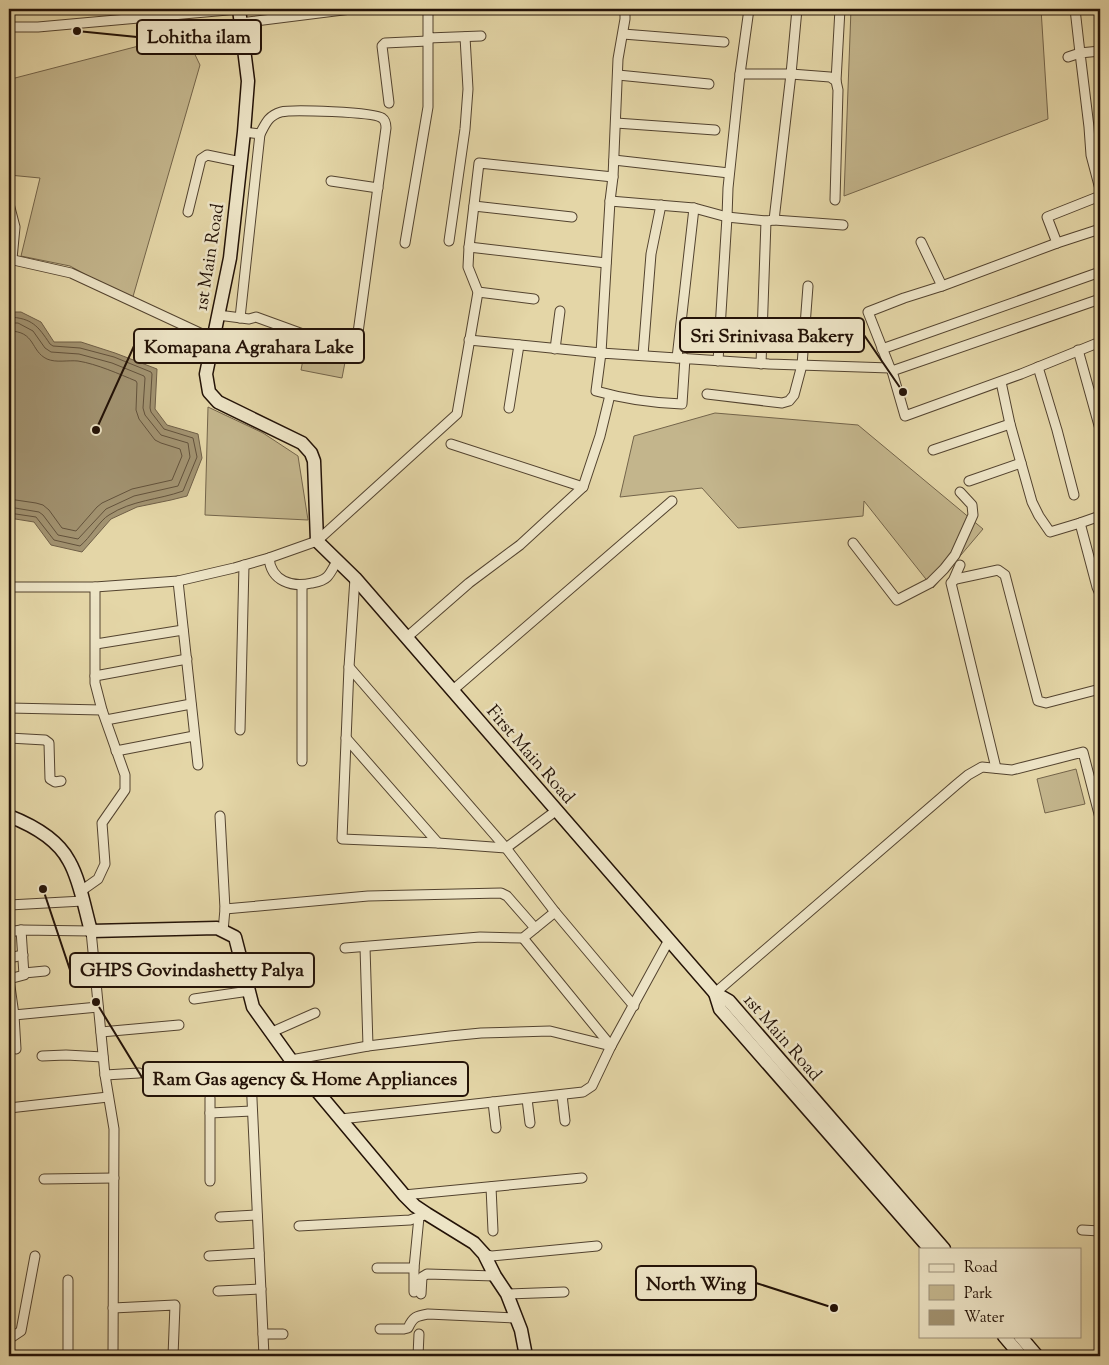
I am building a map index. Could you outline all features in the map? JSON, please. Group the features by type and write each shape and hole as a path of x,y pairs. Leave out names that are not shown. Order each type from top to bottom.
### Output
{"street":[{"path":"9,27 38,27 239,9"},
{"name":"1st Main Road","path":"239,9 248,80 244,132 230,258 206,374 209,392 218,402 302,443 311,452 314,461 317,541"},
{"path":"240,23 352,9"},
{"path":"405,243 428,107 428,9"},
{"path":"625,9 618,59 613,177 601,353 596,391 610,395 682,404 681,358 694,208"},
{"path":"718,361 728,217 729,173 749,9"},
{"path":"761,364 770,220 791,74 797,9"},
{"path":"835,200 838,90 836,81 840,9"},
{"path":"1075,9 1091,155 1100,189"},
{"path":"623,34 724,42"},
{"path":"389,103 382,46 385,43 481,36"},
{"path":"449,242 465,129 468,89 465,37"},
{"path":"1068,57 1080,53 1100,51"},
{"path":"740,74 791,74 830,77 836,81"},
{"path":"618,75 709,84"},
{"path":"218,315 240,318 256,317 344,349 352,347 357,340 386,128 385,121 381,117 349,112 282,112 268,119 260,134 240,318"},
{"path":"616,123 715,130"},
{"path":"244,132 260,134"},
{"path":"188,212 201,159 207,155 241,162"},
{"path":"614,160 729,173"},
{"path":"1096,173 1100,160"},
{"path":"9,588 95,586 178,581 197,578 269,558 317,541 457,414 478,292 468,267 478,164 613,177"},
{"path":"332,181 378,188"},
{"path":"9,189 12,227 10,259 71,273 213,339"},
{"path":"1057,243 1047,217 1100,196"},
{"path":"610,200 694,208 728,217 843,225"},
{"path":"643,356 651,254 661,205"},
{"path":"474,206 572,217"},
{"path":"1100,229 868,312 891,370 905,416 1001,382 1100,342"},
{"path":"921,242 942,286"},
{"path":"469,247 606,263"},
{"path":"882,349 1100,272"},
{"path":"707,394 782,403 789,401 794,396 802,365 808,286"},
{"path":"478,292 534,298"},
{"path":"470,340 643,356 891,370 1100,299"},
{"path":"555,349 560,311"},
{"path":"509,408 519,345"},
{"path":"1078,350 1100,429"},
{"path":"1038,367 1074,495"},
{"path":"1001,382 1010,424 1032,502 1050,532 1100,516"},
{"path":"406,638 469,583 520,545 583,487 600,436 610,395"},
{"path":"933,450 1010,424"},
{"path":"451,444 583,487"},
{"path":"969,481 1021,463"},
{"path":"853,543 897,600 930,583 955,555 974,515 972,505 960,492"},
{"path":"453,690 672,501"},
{"path":"1080,523 1100,594"},
{"name":"First Main Road","path":"317,541 355,578 715,993"},
{"path":"955,555 960,565 965,567 972,575"},
{"path":"269,558 270,567 278,578 288,584 302,586 326,578 338,561"},
{"path":"240,730 244,565"},
{"path":"960,565 951,583 996,768"},
{"path":"953,581 998,570 1004,575 1038,702 1046,703 1100,688"},
{"path":"355,578 349,667 342,839 506,848 557,810"},
{"path":"178,581 198,765"},
{"path":"9,905 82,896 98,879 104,864 102,824 125,790 125,774 96,689 95,586"},
{"path":"302,586 302,761"},
{"path":"96,644 183,630"},
{"path":"95,676 187,659"},
{"path":"349,667 506,848 555,912 634,1006"},
{"path":"106,720 191,704"},
{"path":"9,708 102,710"},
{"path":"116,751 194,736"},
{"path":"9,738 45,740 49,743 50,779 55,782 61,782"},
{"path":"346,738 438,843"},
{"path":"715,993 968,775 982,767 1012,770 1083,752 1100,818"},
{"path":"9,816 26,823 56,843 70,861 82,896 90,931 105,1076 114,1129 113,1356"},
{"path":"220,816 225,909 224,931"},
{"path":"225,909 368,896 501,893 507,896 535,928"},
{"path":"345,948 480,936 523,938 555,912"},
{"path":"9,932 21,930 90,931 216,928 234,937 253,1007 291,1060 423,1216 474,1243 484,1254 507,1294 520,1330 526,1356"},
{"path":"21,930 24,973"},
{"path":"523,938 611,1046"},
{"path":"341,1119 583,1092 592,1086 611,1046 669,940"},
{"path":"365,947 368,1046"},
{"path":"9,958 23,955"},
{"path":"16,1049 12,1025 14,1015 10,998 9,979 24,975 24,973 45,972"},
{"path":"194,1000 249,991"},
{"name":"1st Main Road","path":"715,993 720,1009 929,1248"},
{"name":"1st Main Road","path":"715,993 729,1001 943,1248"},
{"path":"14,1015 98,1007"},
{"path":"272,1032 315,1013"},
{"path":"101,1032 179,1024"},
{"path":"291,1060 368,1046 450,1036 550,1031 611,1046"},
{"path":"42,1056 103,1056"},
{"path":"105,1076 139,1073"},
{"path":"251,1078 264,1356"},
{"path":"562,1095 565,1121"},
{"path":"9,1108 108,1097"},
{"path":"210,1098 210,1181"},
{"path":"527,1099 530,1123"},
{"path":"493,1102 496,1128"},
{"path":"210,1113 252,1111"},
{"path":"44,1179 114,1178"},
{"path":"404,1195 582,1178"},
{"path":"491,1187 493,1231"},
{"path":"220,1217 257,1215"},
{"path":"299,1226 410,1220 423,1216"},
{"path":"423,1216 414,1268 417,1293 422,1277 427,1274 495,1276"},
{"path":"1082,1230 1100,1231"},
{"path":"484,1254 492,1256 597,1246"},
{"path":"210,1256 259,1253"},
{"path":"9,1339 21,1332 35,1256"},
{"path":"376,1268 414,1268"},
{"path":"68,1280 68,1356"},
{"path":"218,1291 261,1289"},
{"path":"507,1294 564,1292"},
{"path":"113,1308 175,1305 173,1356"},
{"path":"380,1329 408,1328 414,1318 428,1314 516,1318"},
{"path":"263,1334 283,1334"},
{"path":"418,1356 419,1334"},
{"path":"1006,1338 1021,1356"},
{"path":"1022,1338 1036,1356"}],"green space":[{"path":"851,9 1041,9 1048,119 844,196"},
{"path":"185,34 200,65 132,300 70,266 21,256 40,178 9,175 9,77 15,78"},
{"path":"305,349 346,357 342,378 301,370"},
{"path":"208,407 263,433 298,456 308,520 205,515"},
{"path":"715,413 858,425 983,529 933,588 864,501 863,516 738,528 702,488 620,497 634,436"},
{"path":"1076,769 1085,804 1045,813 1037,779"}],"water":[{"path":"9,312 21,312 41,322 54,342 81,342 157,369 155,409 167,425 198,434 202,458 187,496 137,507 111,519 82,552 51,545 34,522 9,518"}],"place":[{"name":"Lohitha ilam","path":"77,31"},
{"name":"Sri Srinivasa Bakery","path":"903,392"},
{"name":"Komapana Agrahara Lake","path":"96,430"},
{"name":"GHPS Govindashetty Palya","path":"43,889"},
{"name":"Ram Gas agency & Home Appliances","path":"96,1002"},
{"name":"North Wing","path":"834,1308"}]}
